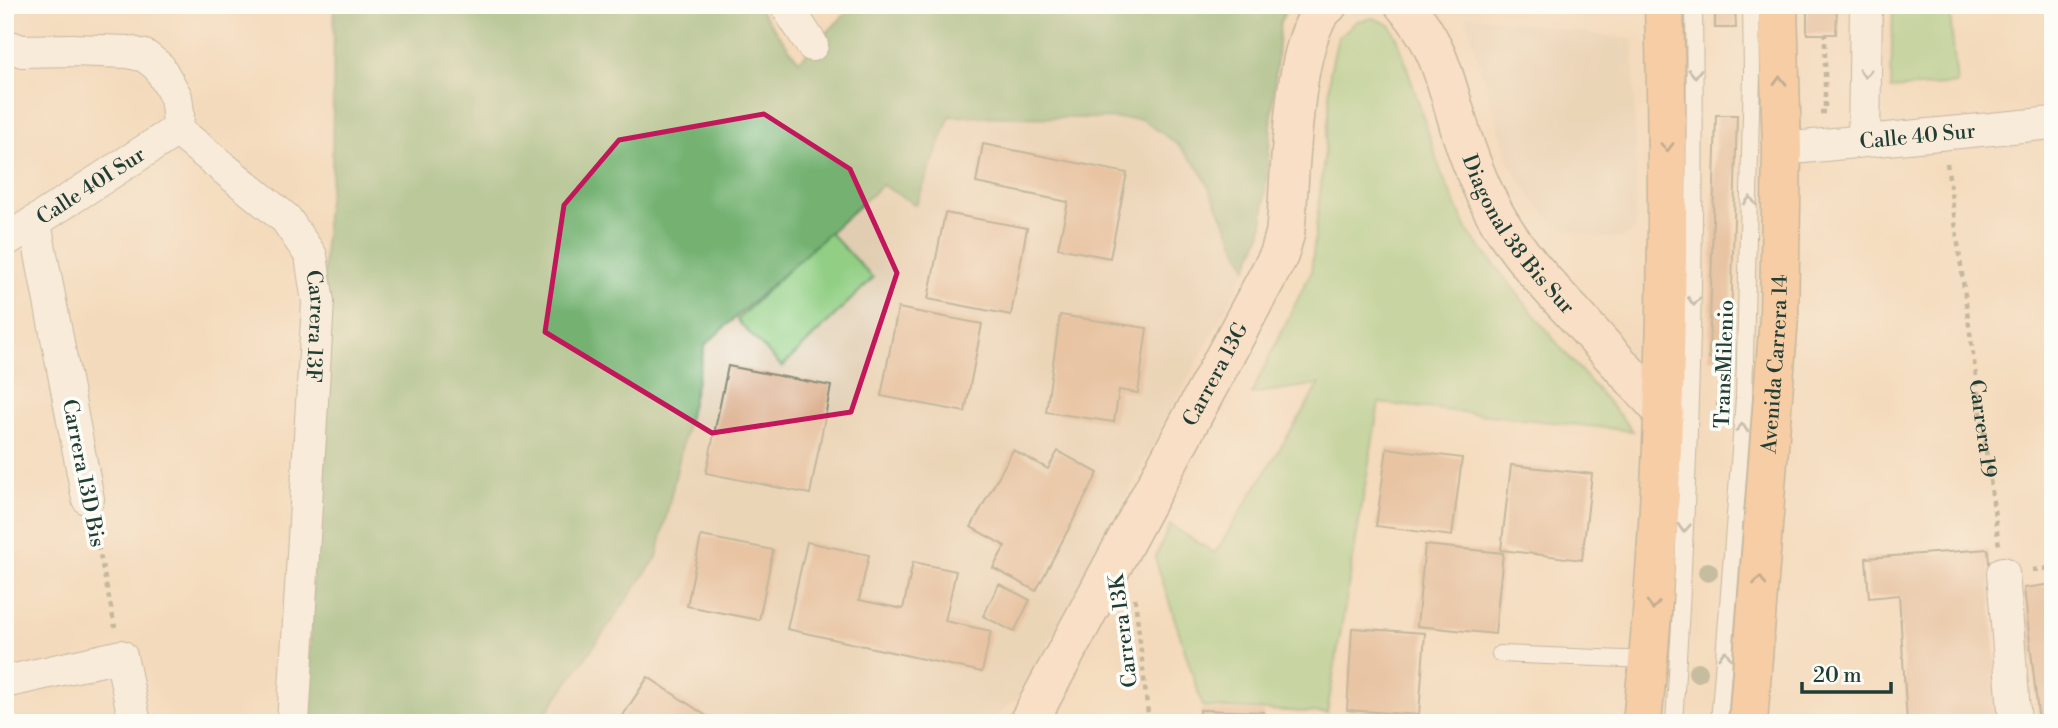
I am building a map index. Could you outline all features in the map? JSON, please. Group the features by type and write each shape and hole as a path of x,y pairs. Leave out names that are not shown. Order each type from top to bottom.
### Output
{"main road":[{"path":"1642,723 1658,549 1665,414 1668,144 1664,5"},
{"name":"Avenida Carrera 14","path":"1748,723 1777,365 1782,149 1778,5"}],"street":[{"path":"786,5 812,45"},
{"name":"Carrera 13G","path":"1028,723 1279,255 1285,234 1297,83 1303,50 1311,27 1321,10 1328,5"},
{"path":"1864,141 1866,5"},
{"name":"Diagonal 38 Bis Sur","path":"1414,11 1443,70 1479,184 1496,217 1543,280 1665,414"},
{"path":"5,45 22,51 83,50 128,52 145,56 159,67 176,97 177,130"},
{"name":"Calle 40 Sur","path":"1782,149 2053,123"},
{"name":"Calle 40I Sur","path":"5,241 177,130"},
{"name":"Carrera 13F","path":"177,130 286,219 311,256 318,302 293,723"},
{"name":"Carrera 13D Bis","path":"35,223 88,499"},
{"path":"2003,573 2015,723"},
{"path":"5,682 121,656 135,723"}],"lane":[{"name":"TransMilenio","path":"1674,723 1692,355 1694,5"},
{"name":"TransMilenio","path":"1719,723 1744,398 1752,73 1751,5"},
{"path":"1500,654 1648,660"}],"path":[{"path":"1825,34 1825,111"},
{"name":"Carrera 19","path":"1944,133 2003,573"},
{"name":"Carrera 13D Bis","path":"88,499 121,656"},
{"name":"Carrera 13K","path":"1134,589 1149,723"}],"highlighted area":[{"path":"764,114 850,169 897,273 851,412 712,433 545,332 564,205 619,140"}],"shaded area":[{"path":"1465,15 1634,40 1636,231 1622,238 1601,238 1557,227 1532,199 1509,163"},
{"path":"950,116 1141,119 1176,143 1200,169 1247,268 1021,695 987,723 539,723 657,557 705,345 882,185 916,205"}],"green space":[{"path":"334,5 756,5 799,61 854,5 1289,5 1280,22 1262,232 1247,268 1200,169 1176,143 1141,119 950,116 916,205 882,185 705,345 657,557 539,723 307,723 326,213 332,174"},
{"path":"1893,5 1949,5 1957,84 1891,89"},
{"path":"1373,18 1390,25 1398,40 1442,175 1469,233 1561,348 1633,431 1379,403 1327,713 1203,707 1155,558 1170,525 1215,553 1320,384 1251,394 1311,272 1329,114 1330,72 1338,37 1357,21"},
{"path":"828,231 873,278 782,367 737,320"}],"building":[{"path":"1715,5 1735,5 1736,28 1715,28"},
{"path":"1807,5 1837,5 1836,34 1807,34"},
{"path":"1716,115 1737,115 1730,359 1709,358"},
{"path":"983,144 1127,173 1110,258 1058,248 1068,202 976,183"},
{"path":"945,213 1027,228 1011,315 928,299"},
{"path":"898,308 982,324 965,412 881,396"},
{"path":"1060,315 1147,328 1138,393 1119,390 1114,422 1046,412"},
{"path":"728,366 831,386 810,494 706,473"},
{"path":"1387,448 1462,458 1452,536 1376,526"},
{"path":"1013,450 1048,469 1058,451 1098,473 1036,591 993,568 1005,546 971,527"},
{"path":"1511,465 1592,474 1582,560 1501,550"},
{"path":"701,536 773,550 759,620 687,606"},
{"path":"807,542 869,555 859,600 903,609 913,562 956,571 945,621 991,631 982,672 787,629"},
{"path":"1425,545 1503,553 1495,634 1417,626"},
{"path":"1988,549 2000,723 1907,723 1899,595 1869,598 1866,558"},
{"path":"999,584 1030,600 1014,632 983,616"},
{"path":"2053,584 2053,723 2039,723 2024,588"},
{"path":"1352,628 1425,633 1419,715 1347,710"},
{"path":"648,677 714,721 713,723 618,723"},
{"path":"1200,710 1264,712 1264,723 1200,723"}]}
